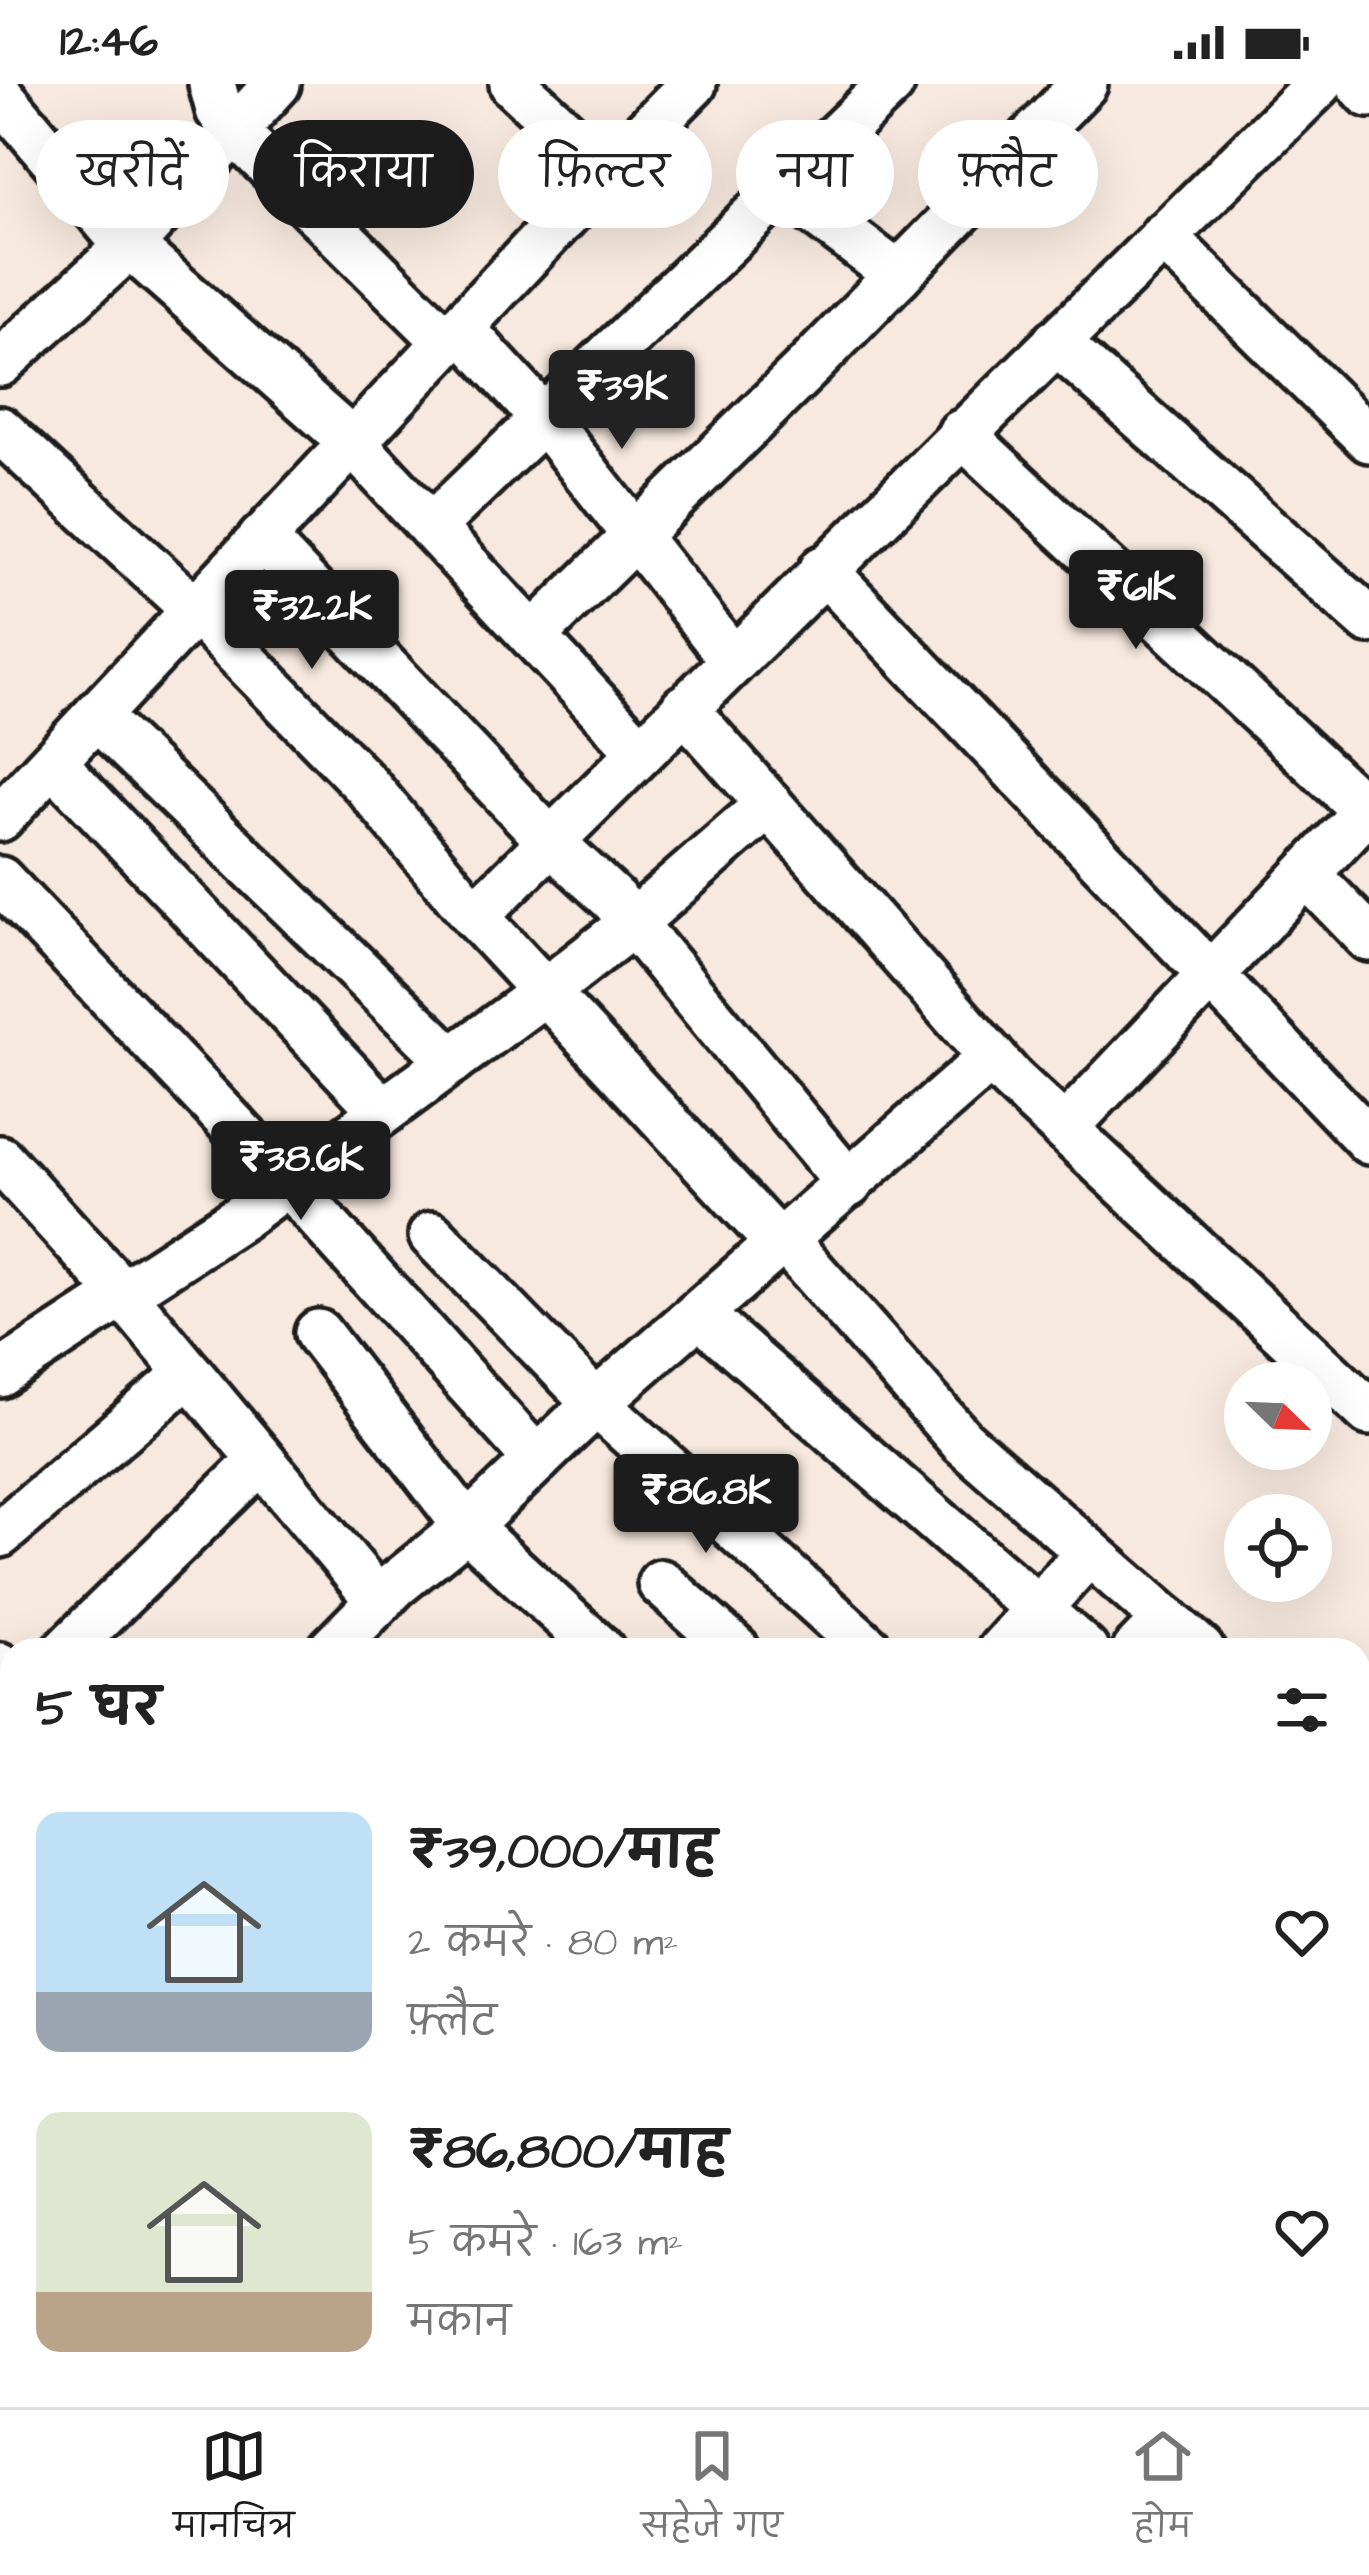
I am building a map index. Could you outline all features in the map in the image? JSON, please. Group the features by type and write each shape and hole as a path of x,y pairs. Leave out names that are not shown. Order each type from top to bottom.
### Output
{"street":[{"path":"212,84 219,110 235,131 544,418 733,660"},
{"path":"0,363 130,244 277,84"},
{"path":"513,84 552,120"},
{"path":"657,120 693,84"},
{"path":"855,120 892,84"},
{"path":"533,636 1084,84"},
{"path":"475,916 1319,84"},
{"path":"1360,84 1369,94"},
{"path":"0,95 130,244 352,442 640,752"},
{"path":"0,818 553,228"},
{"path":"431,527 743,228"},
{"path":"836,228 898,275"},
{"path":"1163,236 1369,439"},
{"path":"1056,341 1369,620"},
{"path":"0,430 195,610 367,785 475,916 962,1441 1089,1552 1151,1635"},
{"path":"962,433 1368,809 1064,1129"},
{"path":"262,538 551,842 634,922 849,1184"},
{"path":"824,569 1369,1141"},
{"path":"684,708 992,1057 1369,1412"},
{"path":"96,716 452,1060"},
{"path":"52,762 382,1111"},
{"path":"0,1374 287,1182 546,991 634,922 769,804"},
{"path":"1307,874 1369,938"},
{"path":"0,880 287,1182 537,1460"},
{"path":"343,1638 596,1403 992,1057"},
{"path":"0,1159 123,1294 379,1601"},
{"path":"432,1235 596,1403 857,1638"},
{"path":"699,1314 1070,1638"},
{"path":"319,1333 466,1527 588,1638"},
{"path":"0,1534 189,1373"},
{"path":"78,1638 261,1460"},
{"path":"1012,1638 1089,1552"},
{"path":"661,1583 723,1638"}]}
